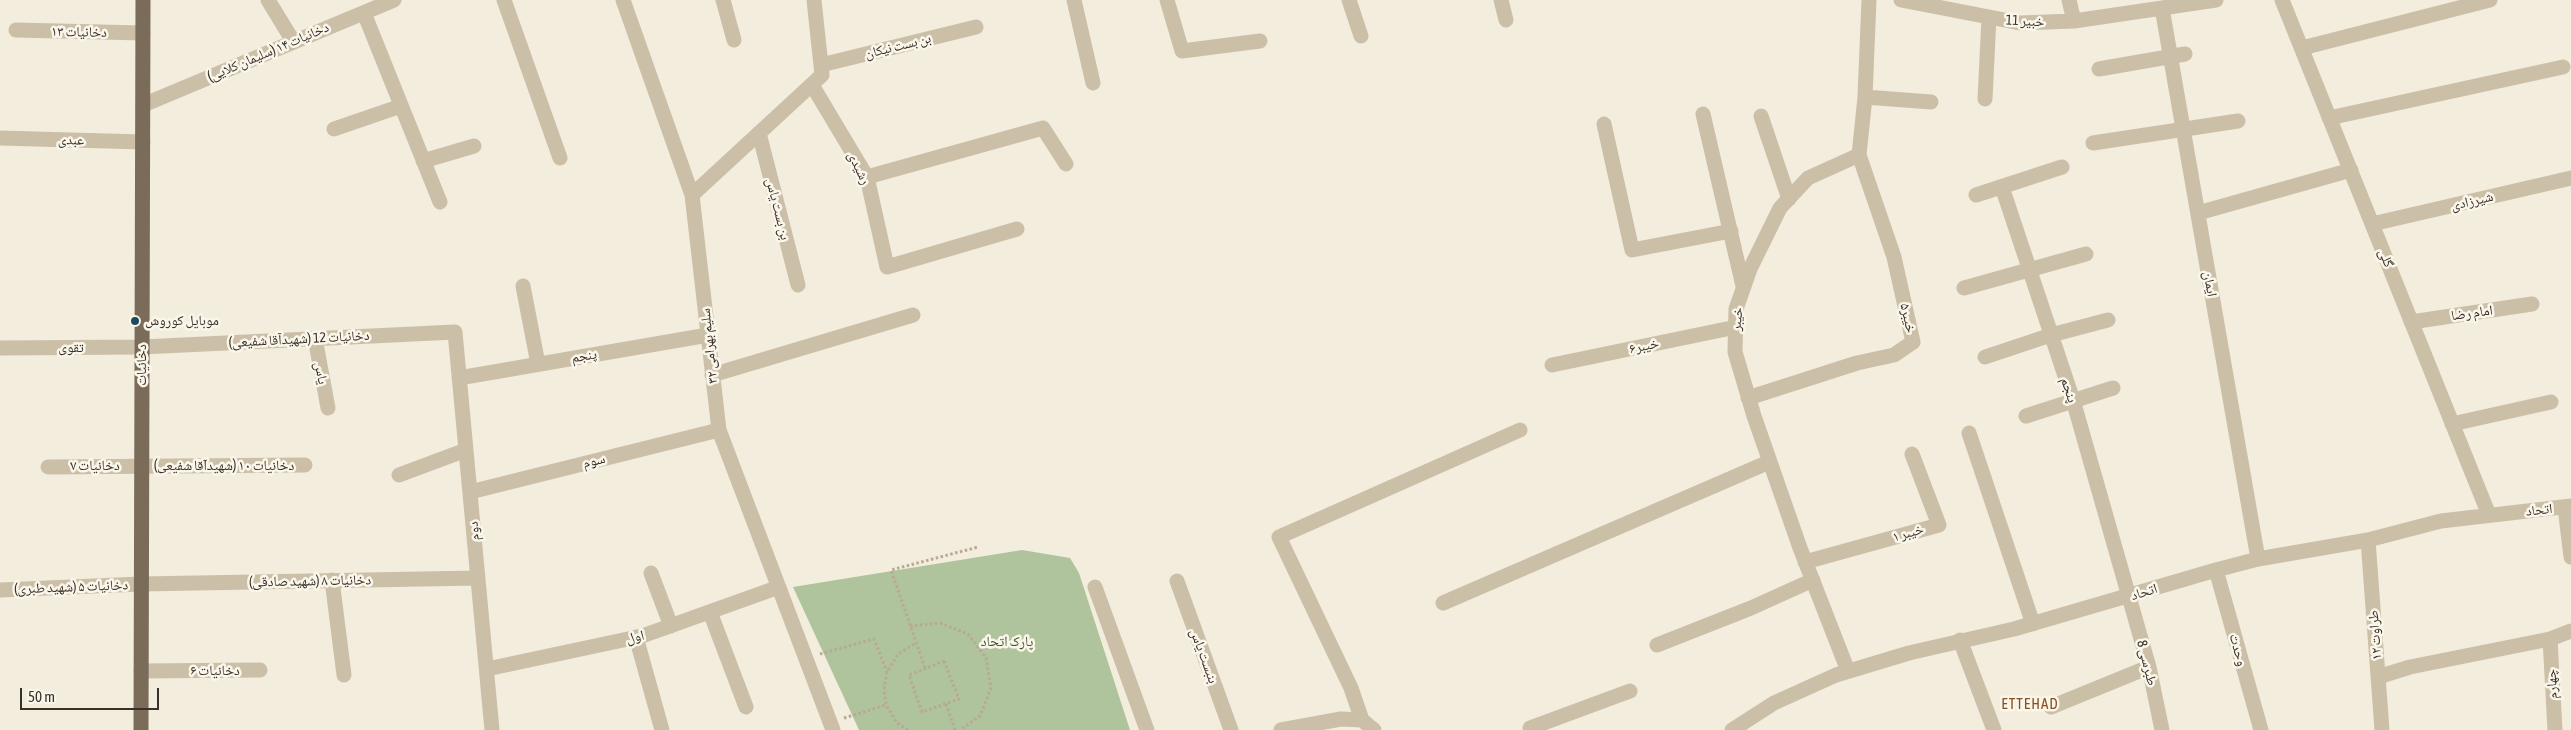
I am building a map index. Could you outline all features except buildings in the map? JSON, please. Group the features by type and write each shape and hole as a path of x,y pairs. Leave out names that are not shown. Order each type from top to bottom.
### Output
{"main road":[{"name":"دخانیات","path":"141,730 143,0"}],"street":[{"path":"268,0 292,41"},
{"name":"دخانیات ۱۴ (سلیمان کلایی)","path":"143,105 292,41 394,0"},
{"path":"504,0 560,158"},
{"name":"سلیم بهرامی ۳۲","path":"623,0 692,196 719,430 831,726"},
{"path":"722,0 734,40"},
{"path":"692,196 822,75 814,0"},
{"path":"1074,0 1093,83"},
{"path":"1167,0 1182,51 1260,41"},
{"path":"1349,0 1361,36"},
{"path":"1501,0 1506,20"},
{"path":"1859,155 1865,97 1869,0"},
{"name":"خبیر 11","path":"1901,0 2020,23 2074,21 2154,6 2216,0"},
{"path":"2069,0 2074,21"},
{"name":"گلی","path":"2282,0 2489,515"},
{"path":"2302,48 2490,0"},
{"name":"ایمان","path":"2154,6 2177,55 2183,128 2258,559"},
{"path":"364,13 440,202"},
{"path":"1986,99 1989,17"},
{"name":"بن بست نیکان","path":"821,65 976,28"},
{"name":"دخانیات ۱۳","path":"16,30 143,33"},
{"path":"2098,69 2177,55"},
{"path":"2330,118 2563,67"},
{"name":"رشیدی","path":"812,85 867,177 887,267 1017,229"},
{"path":"1865,97 1931,102"},
{"path":"334,129 401,106"},
{"path":"1703,114 1743,286"},
{"path":"1761,116 1789,199"},
{"path":"2093,143 2238,121"},
{"path":"1604,124 1632,250 1731,231"},
{"path":"867,177 1043,128 1066,164"},
{"name":"بن بست یاس","path":"759,134 798,286"},
{"name":"عبدی","path":"0,138 143,142"},
{"path":"423,160 474,146"},
{"name":"خیبر","path":"1848,671 1805,562 1769,462 1735,352 1736,309 1743,286 1780,208 1808,178 1859,155"},
{"name":"خیبر۵","path":"1748,398 1857,363 1894,355 1914,342 1894,257 1859,155"},
{"path":"1976,195 2062,167"},
{"path":"2198,213 2351,170"},
{"name":"شیرزادی","path":"2372,224 2571,178"},
{"name":"پنجم","path":"2002,187 2073,400 2129,596"},
{"path":"1964,288 2086,254"},
{"path":"523,286 538,364"},
{"name":"امام رضا","path":"2411,322 2532,304"},
{"path":"712,375 914,315"},
{"path":"1985,357 2051,335 2108,320"},
{"name":"خیبر۶","path":"1552,365 1736,327"},
{"name":"دخانیات 12 (شهیدآقا شفیعی)","path":"142,347 455,332"},
{"name":"دوم","path":"455,332 492,730"},
{"name":"پنجم","path":"459,378 708,335"},
{"name":"یاس","path":"315,338 328,408"},
{"name":"تقوی","path":"0,348 142,347"},
{"path":"2026,416 2114,388"},
{"path":"2452,424 2551,402"},
{"name":"سوم","path":"470,492 719,430"},
{"path":"1374,730 1362,720 1351,688 1279,537 1520,430"},
{"path":"1969,433 2033,624"},
{"path":"399,475 466,450"},
{"name":"خیبر ۱","path":"1805,562 1939,524 1912,454"},
{"path":"1442,603 1769,462"},
{"name":"دخانیات ۱۰ (شهیدآقا شفیعی)","path":"142,466 305,465"},
{"name":"دخانیات ۷","path":"48,467 142,466"},
{"path":"2568,506 2571,557"},
{"name":"اتحاد","path":"1739,728 1774,703 1848,671 1960,640 2033,624 2216,570 2258,559 2368,540 2441,521 2568,506"},
{"name":"طراوت ۱۲","path":"2368,540 2382,730"},
{"name":"وحدت","path":"2216,570 2260,730"},
{"path":"650,573 671,626"},
{"name":"دخانیات ۸ (شهید صادقی)","path":"141,584 478,578"},
{"path":"332,580 344,675"},
{"path":"1657,644 1752,608 1813,580"},
{"name":"بنبست یاس","path":"1178,581 1231,730"},
{"name":"دخانیات ۵ (شهید طبری)","path":"0,590 141,584"},
{"name":"اول","path":"487,669 636,637 779,587"},
{"path":"1095,587 1147,730"},
{"name":"طبرسی 8","path":"2129,596 2150,667 2162,730"},
{"path":"710,612 746,707"},
{"path":"2378,677 2410,667 2550,639 2571,631"},
{"path":"636,637 662,730"},
{"name":"چهارم","path":"2550,639 2555,730"},
{"path":"1960,640 1994,730"},
{"path":"2052,707 2150,667"},
{"name":"دخانیات ۶","path":"141,671 260,670"},
{"path":"1531,730 1530,728 1630,691"},
{"path":"1281,730 1321,726 1341,718 1362,720"}],"path":[{"path":"925,668 891,570 978,547"},
{"path":"910,626 940,623 968,634 986,658 991,688 980,716 960,730"},
{"path":"806,659 874,639 887,672"},
{"path":"908,730 898,723 886,705 884,688 887,672 898,654 916,643"},
{"path":"944,661 958,699 946,704 922,712 909,675 944,661"},
{"path":"946,704 955,730"},
{"path":"831,726 886,705"}],"green space":[{"name":"پارک اتحاد","path":"1022,550 1070,558 1079,573 1130,730 859,730 793,587"}],"place":[{"name":"موبایل کوروش","path":"135,321"}],"district":[{"name":"ETTEHAD","path":"2030,704"}]}
